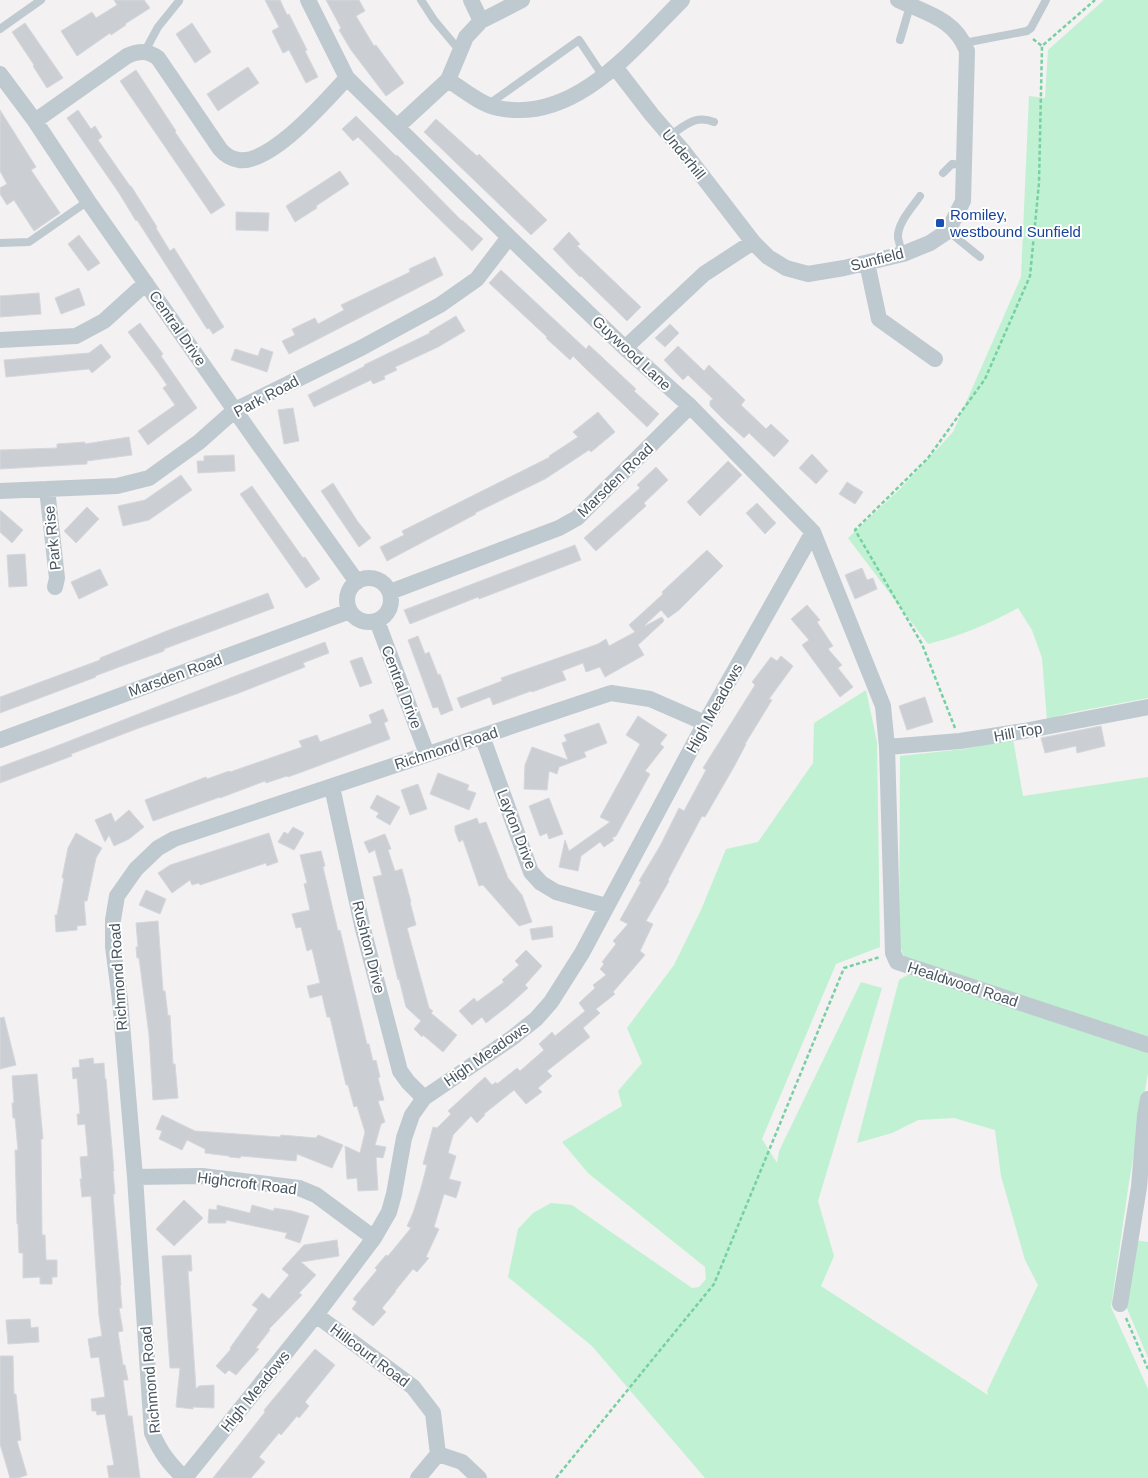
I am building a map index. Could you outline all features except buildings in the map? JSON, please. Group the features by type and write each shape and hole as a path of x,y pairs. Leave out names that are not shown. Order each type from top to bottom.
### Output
{"street":[{"name":"Guywood Lane","path":"308,0 347,78 625,348 690,406 813,532 883,706 887,747"},
{"path":"471,0 481,21"},
{"path":"397,126 448,80 466,37 481,21 522,0"},
{"path":"448,80 472,96 497,107 531,112 581,92 609,72 682,0"},
{"path":"904,3 941,19 952,27 964,43 967,51 963,201 948,231"},
{"path":"35,121 127,56 145,51 158,58 225,154 231,158 257,162 270,150 300,133 347,78"},
{"name":"Underhill","path":"609,72 683,151 753,242"},
{"name":"Central Drive","path":"0,74 35,121 88,200 357,582"},
{"name":"Sunfield","path":"753,242 768,258 786,268 808,274 903,254 930,243 948,231"},
{"name":"Park Road","path":"0,491 117,486 150,478 199,442 235,410 360,348 440,305 477,279 509,237"},
{"path":"625,348 704,274 753,242"},
{"path":"867,263 879,319 935,359"},
{"path":"0,340 76,336 104,321 146,283"},
{"name":"Marsden Road","path":"390,592 559,528 577,518 690,406"},
{"name":"Park Rise","path":"47,489 57,578 55,587"},
{"name":"High Meadows","path":"185,1478 316,1315 374,1238 389,1212 404,1138 412,1114 424,1098 512,1038 536,1019 551,1002 582,954 705,723 813,532"},
{"path":"366,578 376,579 385,584 390,592 392,601 390,609 385,616 377,621 362,621 350,611 348,595 357,582 366,578"},
{"name":"Marsden Road","path":"0,740 350,611"},
{"name":"Central Drive","path":"377,621 427,754"},
{"name":"Richmond Road","path":"185,1478 169,1463 152,1433 135,1177 120,1000 113,947 113,920 117,896 142,864 158,848 174,839 611,693 650,699 705,723"},
{"name":"Hill Top","path":"887,747 960,741 1024,731 1148,707"},
{"name":"Layton Drive","path":"482,736 530,872 541,883 556,892 606,906"},
{"name":"Healdwood Road","path":"887,747 893,953 897,962 1148,1045"},
{"name":"Rushton Drive","path":"332,787 362,925 400,1071 424,1098"},
{"path":"1120,1304 1139,1188 1148,1099"},
{"name":"Highcroft Road","path":"135,1177 202,1176 299,1188 316,1195 374,1238"},
{"name":"Hillcourt Road","path":"316,1315 414,1387 433,1413 438,1454"},
{"path":"418,1478 438,1454 462,1462 479,1478"}],"lane":[{"path":"0,29 41,0"},
{"path":"422,0 434,20 460,51"},
{"path":"964,43 1027,31 1031,28 1046,0"},
{"path":"145,51 158,27 179,1"},
{"path":"900,40 904,3"},
{"path":"490,104 579,40 609,72"},
{"path":"669,136 698,119 705,118 714,122"},
{"path":"944,173 952,164 964,164"},
{"path":"903,254 898,237 899,228 920,196"},
{"path":"0,243 29,242 88,200"},
{"path":"948,231 980,257"}],"path":[{"path":"960,741 922,644 855,530 928,458 985,379 1030,276 1039,183 1042,46 1095,0"},
{"path":"556,1478 714,1284 844,968 893,953"},
{"path":"1120,1304 1148,1369"}],"green space":[{"path":"1104,0 1148,0 1148,698 1069,713 1047,720 1042,658 1032,630 1018,608 974,629 928,644 848,538 900,489 953,432 1021,277 1029,96 1045,98 1048,50"},
{"path":"866,690 877,742 880,947 836,964 762,1139 777,1163 779,1151 861,982 882,988 818,1201 834,1256 821,1286 988,1395 987,1391 1038,1285 1025,1260 1001,1176 995,1130 954,1118 918,1120 892,1133 857,1143 899,980 911,973 1148,1052 1148,1073 1129,1182 1111,1307 1148,1389 1148,1478 705,1478 592,1346 508,1277 518,1229 533,1213 551,1203 572,1205 692,1288 699,1287 706,1279 705,1267 588,1173 562,1142 622,1106 618,1091 642,1063 627,1028 674,965 701,910 726,849 758,842 813,763 814,723"},
{"path":"1013,739 1023,796 1148,777 1148,1037 904,958 899,944 900,756 964,749"},
{"path":"1133,1240 1148,1242 1148,1358 1126,1306"}],"place":[{"name":"Romiley, westbound Sunfield","path":"940,223"}]}
